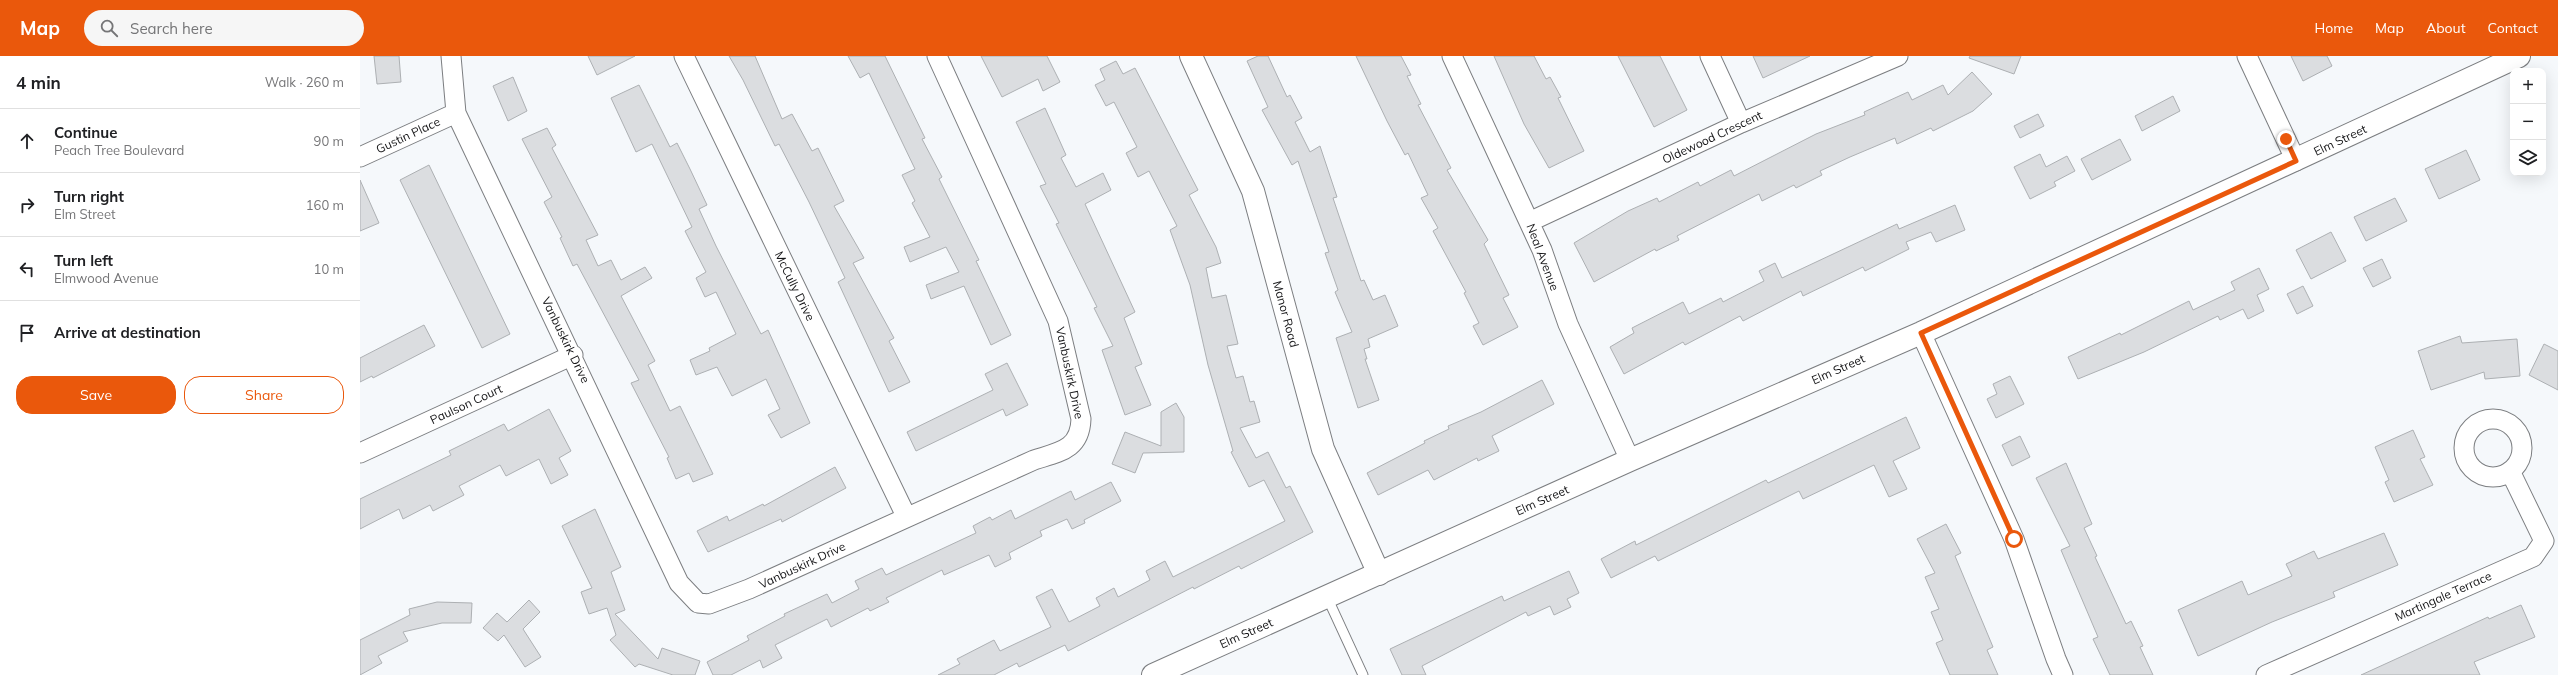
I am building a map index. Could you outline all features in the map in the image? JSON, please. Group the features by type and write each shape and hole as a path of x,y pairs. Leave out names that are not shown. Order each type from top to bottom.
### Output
{"main road":[{"name":"Manor Road","path":"1191,56 1253,191 1323,449 1379,574"},
{"name":"Elm Street","path":"1153,675 1630,460 1921,333 2296,161 2519,56"}],"street":[{"name":"Vanbuskirk Drive","path":"451,56 456,113 573,355 679,583 698,603 709,604 749,590 906,516 1034,460 1067,449 1077,440 1081,431 1081,419 1058,321 937,56"},
{"name":"McCully Drive","path":"684,56 906,516"},
{"name":"Neal Avenue","path":"1452,56 1542,250 1568,324 1630,460"},
{"path":"1710,56 1741,124"},
{"name":"Oldewood Crescent","path":"1529,222 1741,124 1898,56"},
{"path":"2247,56 2296,161"},
{"name":"Gustin Place","path":"360,157 456,113"},
{"path":"1921,333 2014,539 2056,659 2064,675"},
{"name":"Paulson Court","path":"360,453 573,355"},
{"name":"Martingale Terrace","path":"2266,675 2533,556 2544,541 2510,471"}],"lane":[{"path":"1327,597 1363,675"}],"building":[{"path":"374,56 399,56 401,82 377,84"},
{"path":"588,56 635,56 597,75"},
{"path":"729,56 755,56 782,119 792,114 812,151 818,148 844,201 834,206 864,258 853,263 894,338 889,341 910,382 889,392 838,282 845,278 809,202 779,144 775,146 743,80"},
{"path":"848,56 885,56 925,138 922,139 942,177 939,179 979,260 976,261 1011,335 991,345 964,286 931,299 926,285 959,272 946,247 910,262 904,247 930,237 912,203 915,201 902,175 915,169 869,73 860,78"},
{"path":"981,56 1047,56 1060,82 1043,91 1038,79 1002,97"},
{"path":"1258,56 1268,56 1287,97 1290,95 1302,118 1295,122 1310,152 1320,146 1337,197 1333,198 1361,281 1364,280 1373,300 1385,295 1398,326 1368,339 1370,347 1364,349 1367,359 1365,359 1379,400 1358,408 1336,338 1352,332 1335,292 1338,290 1325,253 1329,252 1298,161 1292,165 1262,110 1268,107 1247,61"},
{"path":"1356,56 1401,56 1411,75 1407,76 1421,104 1418,105 1451,168 1447,170 1488,240 1484,244 1509,295 1503,298 1518,327 1483,345 1473,326 1479,323 1464,293 1466,292 1433,231 1438,228 1421,198 1428,195 1408,153 1405,155 1387,121"},
{"path":"1494,56 1534,56 1546,79 1550,77 1561,97 1558,98 1584,151 1549,168 1524,124"},
{"path":"1618,56 1660,56 1687,110 1654,127"},
{"path":"1753,56 1810,56 1763,78"},
{"path":"1970,56 2021,56 2014,74 1969,58"},
{"path":"2291,56 2327,56 2332,66 2303,81"},
{"path":"1116,61 1123,74 1135,68 1198,190 1189,195 1216,247 1221,263 1206,268 1212,298 1226,295 1238,344 1227,346 1236,378 1243,376 1250,402 1254,401 1260,422 1240,428 1256,458 1268,452 1286,488 1290,486 1313,532 1241,569 1239,566 1194,589 1193,587 1068,651 1065,645 1019,667 1017,663 994,675 938,675 960,664 957,659 994,640 1000,651 1051,627 1036,597 1052,589 1069,622 1100,606 1096,598 1114,588 1118,597 1150,580 1146,571 1165,561 1173,577 1285,521 1264,480 1249,487 1231,452 1233,451 1208,365 1190,285 1170,230 1177,226 1149,171 1138,177 1126,153 1137,147 1114,102 1106,106 1095,85 1105,80 1100,69"},
{"path":"1972,72 1992,94 1973,111 1933,131 1931,128 1897,144 1895,138 1850,157 1820,171 1822,175 1796,188 1794,185 1762,201 1759,194 1677,236 1679,240 1656,251 1655,249 1594,282 1574,243 1628,211 1657,198 1659,202 1698,182 1700,186 1731,170 1734,176 1816,134 1865,115 1864,112 1908,92 1912,100 1943,85 1948,95"},
{"path":"513,77 527,111 508,121 493,86"},
{"path":"639,85 670,147 677,143 707,205 699,209 716,246 761,334 768,330 810,423 781,438 768,415 780,409 766,379 732,396 717,367 696,375 690,360 710,351 709,348 736,334 716,292 705,297 696,278 706,272 685,231 692,227 652,144 636,152 611,98"},
{"path":"2173,96 2180,111 2142,131 2135,116"},
{"path":"1045,108 1066,155 1061,158 1076,187 1103,173 1111,190 1085,204 1135,312 1124,318 1142,364 1135,367 1151,405 1125,415 1102,350 1113,346 1094,308 1097,307 1056,224 1059,223 1040,186 1046,184 1016,122"},
{"path":"2038,114 2044,126 2020,138 2014,126"},
{"path":"547,128 556,145 552,148 598,235 586,240 598,266 611,260 621,280 645,267 652,278 621,296 655,361 648,365 670,411 680,406 713,474 693,482 689,473 676,479 667,458 669,457 631,383 639,380 577,264 573,266 560,238 562,237 544,202 552,197 522,139"},
{"path":"2120,139 2131,160 2092,180 2081,159"},
{"path":"2466,150 2480,180 2439,199 2425,169"},
{"path":"2040,154 2046,167 2067,156 2075,171 2054,182 2056,186 2030,199 2014,167"},
{"path":"429,165 510,334 482,348 400,180"},
{"path":"360,180 379,223 360,231"},
{"path":"2395,198 2407,221 2366,241 2354,217"},
{"path":"1955,205 1965,230 1936,242 1931,232 1906,242 1909,249 1865,271 1863,267 1803,296 1801,291 1743,321 1740,316 1685,345 1683,342 1624,374 1610,347 1634,333 1632,328 1683,302 1689,314 1721,298 1723,302 1764,281 1759,271 1775,263 1782,278 1897,224 1899,229"},
{"path":"2331,232 2346,261 2311,279 2296,250"},
{"path":"2382,259 2391,278 2373,287 2363,268"},
{"path":"2259,268 2269,289 2257,295 2264,311 2248,319 2243,309 2220,320 2218,316 2144,352 2078,379 2068,357 2120,333 2121,335 2189,301 2193,310 2235,290 2231,282"},
{"path":"2303,286 2313,306 2297,314 2287,294"},
{"path":"424,325 435,346 373,378 372,376 360,382 360,358"},
{"path":"2460,336 2462,343 2517,339 2520,376 2485,379 2484,372 2431,390 2418,351"},
{"path":"2544,344 2558,351 2558,390 2529,375"},
{"path":"1007,363 1028,405 1006,416 1003,409 916,451 907,432 993,390 985,374"},
{"path":"2010,376 2024,404 1996,418 1987,399 1997,394 1993,384"},
{"path":"1542,380 1554,404 1492,436 1499,451 1478,461 1477,458 1434,480 1428,470 1378,495 1367,473 1425,443 1424,441 1449,429 1448,426 1481,412"},
{"path":"1176,403 1184,417 1184,452 1143,453 1135,473 1112,464 1125,432 1161,446 1161,412"},
{"path":"549,409 571,451 559,458 568,475 551,484 539,459 506,476 500,465 459,486 464,495 433,511 430,505 403,519 399,509 360,529 360,499 451,455 449,451 504,424 508,431"},
{"path":"1906,417 1920,448 1893,461 1907,489 1889,497 1874,465 1803,499 1799,491 1658,561 1655,556 1611,578 1601,559 1635,541 1636,545 1766,480 1768,483"},
{"path":"2413,430 2425,457 2420,459 2433,485 2394,502 2385,482 2389,480 2375,447"},
{"path":"2020,436 2030,457 2012,466 2002,445"},
{"path":"2066,463 2092,524 2084,528 2097,556 2095,557 2126,624 2131,621 2143,646 2140,647 2153,675 2110,675 2093,639 2098,637 2061,550 2070,546 2036,478"},
{"path":"835,467 846,488 782,522 781,519 708,552 697,531 727,516 729,521 763,504 764,506"},
{"path":"1111,482 1121,501 1084,520 1085,523 1072,529 1067,519 1040,531 1042,536 1009,553 1011,559 995,567 989,555 944,575 942,570 886,598 889,602 870,611 868,608 831,627 827,619 775,645 782,658 763,668 760,660 731,675 713,675 707,662 749,640 747,636 785,616 784,614 827,594 832,603 859,589 855,581 882,568 886,575 976,533 973,526 990,517 992,520 1011,510 1015,519 1071,491 1075,500"},
{"path":"595,509 621,567 611,572 625,610 615,614 658,659 662,648 700,661 695,675 673,675 639,664 635,667 610,640 616,635 607,608 589,614 581,592 592,588 562,526"},
{"path":"1946,524 1961,553 1955,556 1993,647 1987,650 1998,675 1950,675 1936,643 1943,640 1931,612 1939,609 1925,577 1935,573 1917,539"},
{"path":"2384,533 2398,565 2333,592 2335,597 2272,622 2198,656 2178,610 2242,581 2248,595 2292,576 2286,564 2314,551 2318,559"},
{"path":"1569,571 1579,593 1567,599 1571,607 1554,615 1550,606 1528,616 1526,612 1422,666 1426,675 1402,675 1390,649 1502,596 1504,601"},
{"path":"529,600 540,612 523,629 541,657 525,667 504,635 498,641 483,628 497,613 507,622"},
{"path":"437,602 472,603 471,623 442,623 403,632 408,641 378,656 382,663 360,675 360,640 410,615 409,609"},
{"path":"2521,605 2535,637 2474,662 2480,675 2361,675 2488,617 2489,619"}],"route":[{"path":"2014,539 1921,333 2296,161 2286,139"}]}
